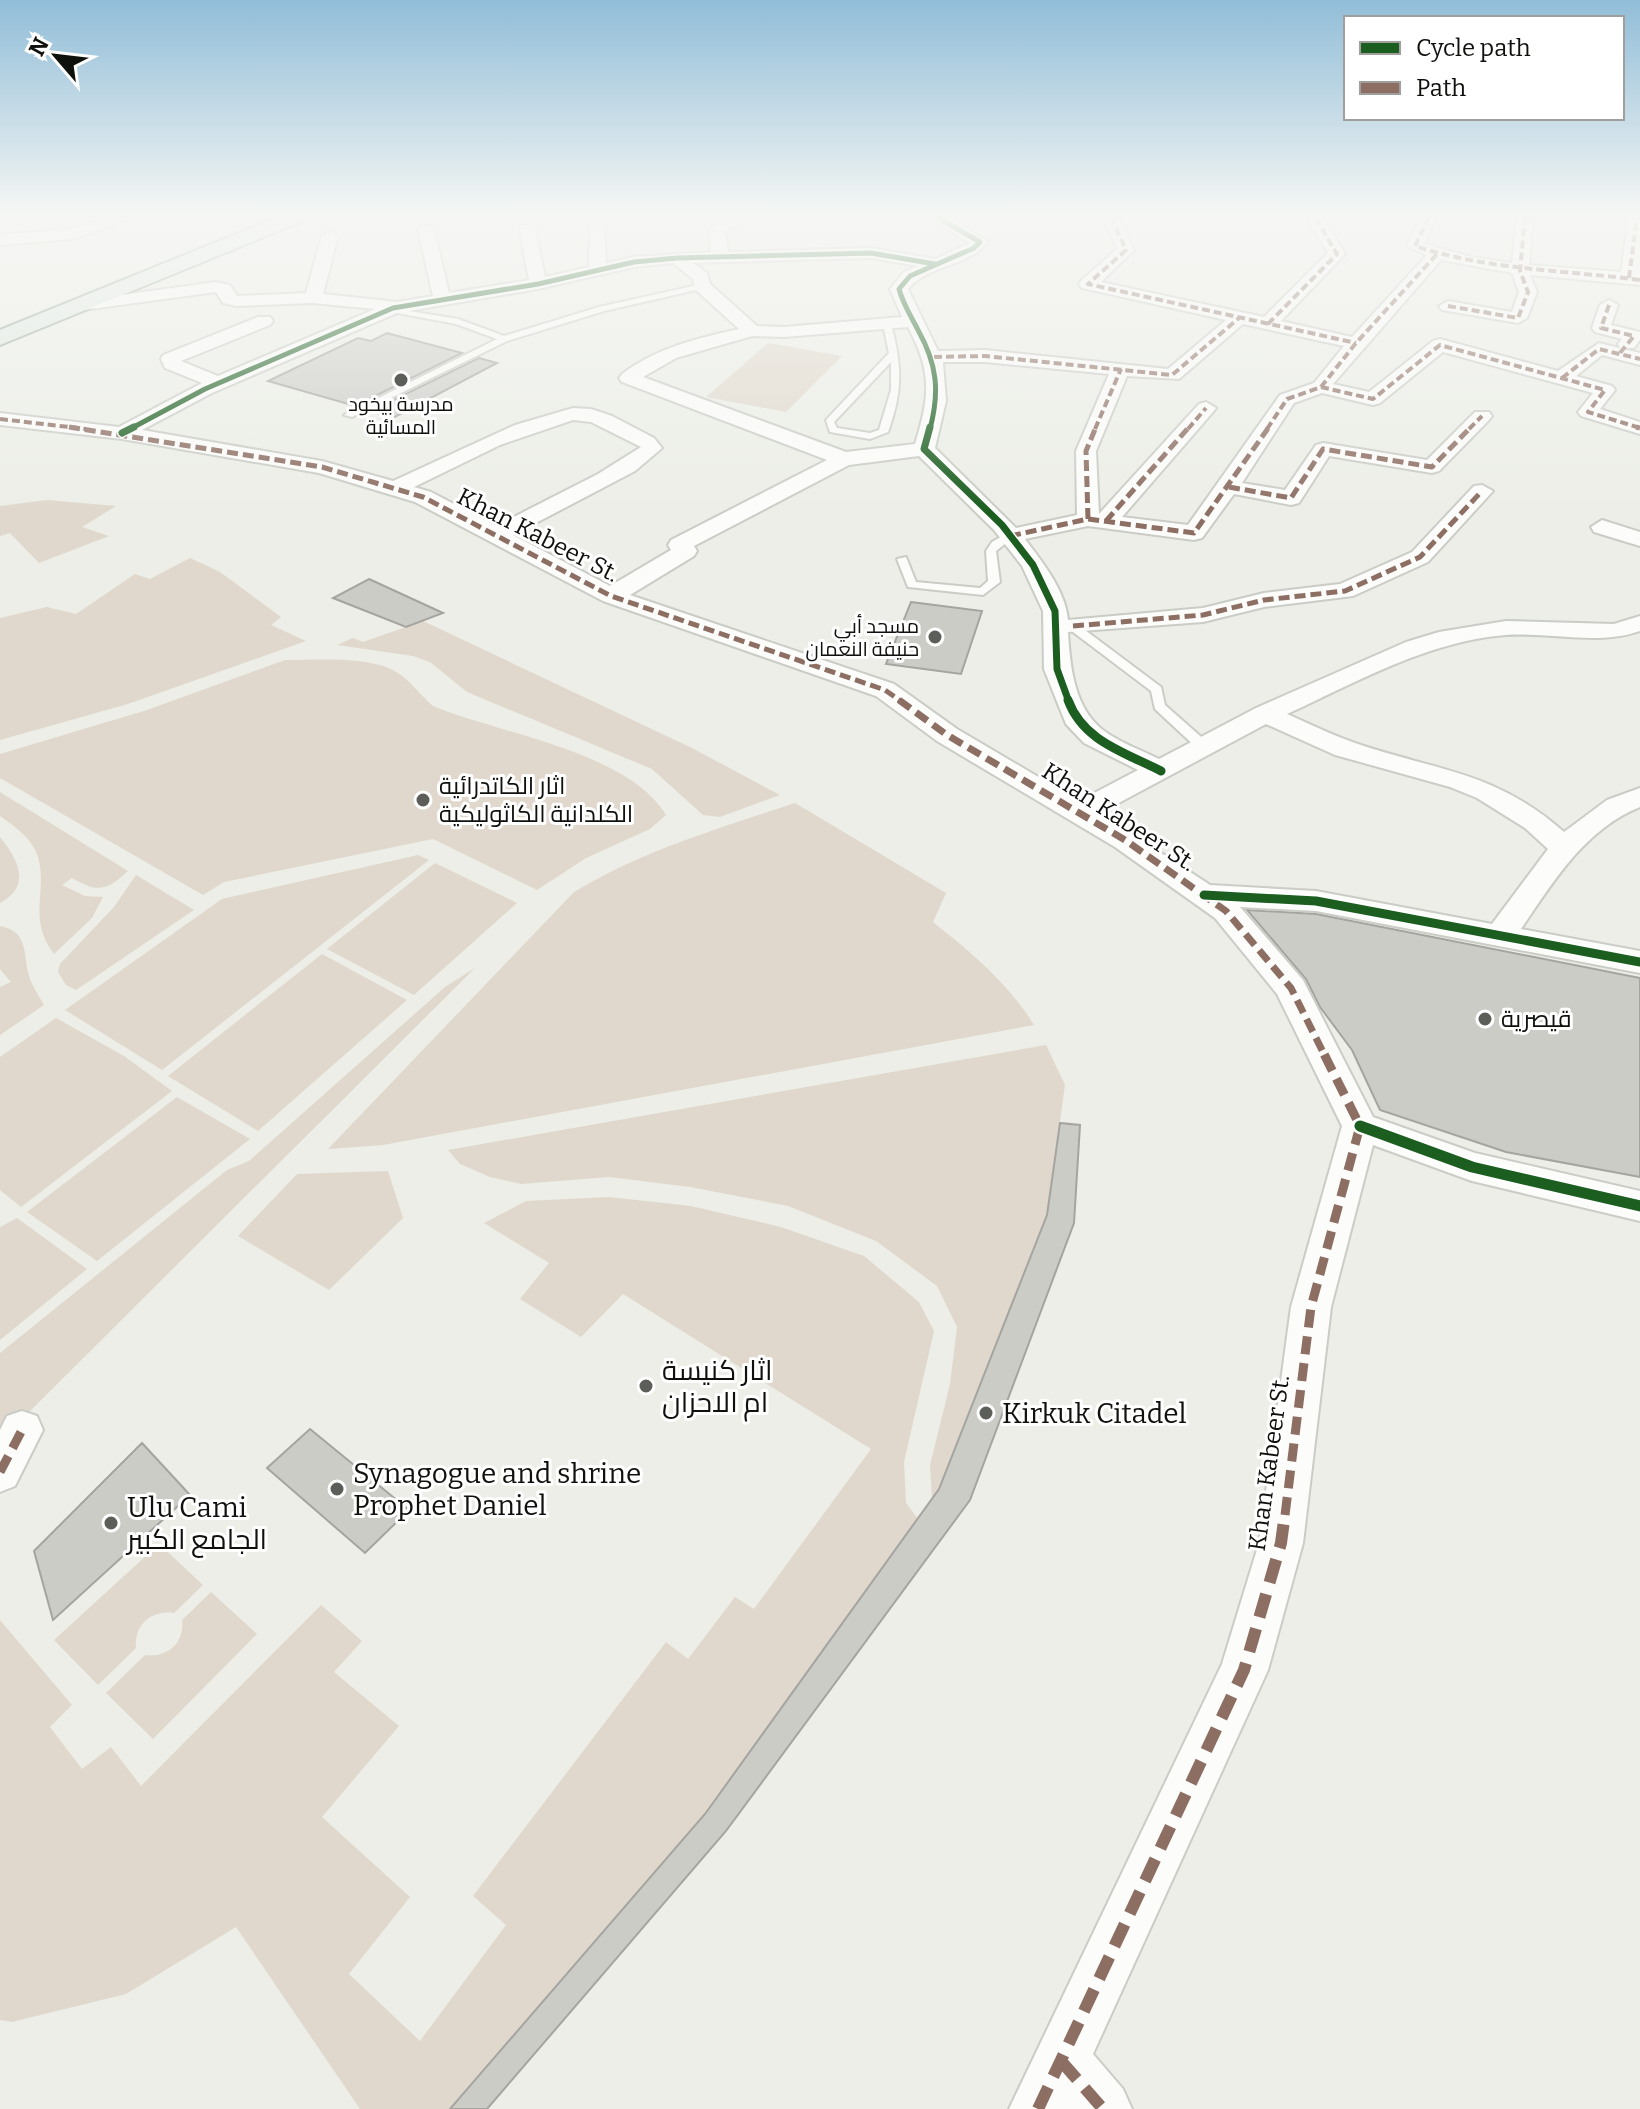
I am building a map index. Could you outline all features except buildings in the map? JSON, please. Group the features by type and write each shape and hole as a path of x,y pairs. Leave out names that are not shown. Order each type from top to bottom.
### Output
{"main road":[{"path":"0,328 31,315"},
{"path":"0,338 54,315"}],"street":[{"path":"122,433 218,383 377,315"},
{"path":"735,315 752,331"},
{"path":"911,315 934,357 939,375 938,394 924,449"},
{"path":"1228,315 1356,343"},
{"path":"1268,324 1276,315"},
{"path":"1010,536 1097,520 1194,533 1229,487 1287,399 1321,387 1381,315"},
{"path":"1605,315 1601,328 1634,336 1619,354"},
{"path":"934,357 985,356 1172,375 1239,318"},
{"path":"218,383 172,364 170,359 264,321"},
{"path":"844,459 629,378 641,367 725,337 752,331 784,332 914,321"},
{"path":"1321,387 1373,399 1440,345 1605,390 1588,412 1640,428"},
{"path":"1562,378 1599,349 1640,359"},
{"path":"1097,520 1086,451 1121,369"},
{"path":"1097,520 1206,408"},
{"path":"394,489 483,446 558,417 589,415 647,442 652,448 650,453 625,467 496,535"},
{"path":"1229,487 1291,498 1323,449 1432,467 1482,416"},
{"name":"Khan Kabeer St.","path":"0,419 122,433 322,467 423,497 611,596 885,690 947,735 1080,812 1226,911 1291,988 1360,1126 1311,1307 1281,1543 1244,1670 1050,2085"},
{"path":"611,596 686,551 679,545 844,459 924,449"},
{"path":"924,449 1026,553 1064,624 1057,669 1075,718 1094,737 1161,771"},
{"path":"1064,624 1203,615 1264,600 1345,591 1420,557 1482,491"},
{"path":"1602,527 1640,539"},
{"path":"1080,812 1265,714 1415,647 1448,637 1506,628 1616,631 1640,623"},
{"path":"1265,714 1345,749 1460,781 1487,792 1535,822 1565,849"},
{"path":"1500,935 1565,849 1620,802 1640,797"},
{"path":"1204,895 1316,901 1640,962"},
{"path":"1360,1126 1472,1167 1640,1206"},
{"path":"0,1472 22,1430"},
{"path":"1050,2085 1103,2109"}],"lane":[{"path":"428,315 458,322 504,339"},
{"path":"349,415 504,339 581,315"},
{"path":"887,324 894,353 899,377 883,432 870,436 833,430 829,422 894,353"},
{"path":"902,559 912,585 983,592 994,582 991,551 1010,536"},
{"path":"1064,624 1157,690 1159,706 1203,746"}],"shaded area":[{"path":"768,343 842,356 786,412 706,397"},
{"path":"47,500 116,506 82,527 109,536 39,563 10,533 0,536 0,506"},
{"path":"190,558 220,572 281,617 271,625 306,641 128,704 0,740 0,618 47,607 76,614 135,574 150,579"},
{"path":"423,621 692,748 780,795 720,817 703,815 652,769 467,692 430,662 413,656 337,645 353,638 363,642"},
{"path":"285,660 353,660 391,669 433,706 560,747 623,775 648,793 666,815 650,829 586,858 537,890 433,839 224,882 203,895 0,778 0,754 147,710"},
{"path":"0,792 128,871 102,888 72,878 62,885 85,896 103,897 92,918 54,954 42,928 41,881 36,850 0,816"},
{"path":"795,803 946,893 933,922 1001,982 1034,1025 383,1145 328,1149 574,892 654,852"},
{"path":"0,837 16,863 19,880 16,889 0,903"},
{"path":"418,855 429,860 162,1070 65,1010 222,899"},
{"path":"435,863 517,903 414,995 327,949"},
{"path":"136,875 194,910 76,990 66,985 58,972 60,964 114,907"},
{"path":"0,926 20,938 30,980 44,1005 0,1035 0,987 11,982 0,969"},
{"path":"322,954 407,1000 258,1131 168,1076"},
{"path":"475,968 15,1426 0,1449 0,1353 227,1170 249,1161 445,987"},
{"path":"56,1018 124,1056 172,1091 21,1207 0,1190 0,1057"},
{"path":"1046,1045 1065,1085 1047,1215 939,1489 932,1499 930,1465 950,1384 957,1327 937,1286 876,1241 788,1206 690,1187 609,1177 521,1184 490,1177 460,1164 448,1150"},
{"path":"177,1097 250,1139 97,1261 27,1212"},
{"path":"388,1171 403,1218 329,1290 238,1236 297,1174"},
{"path":"609,1197 691,1206 781,1227 864,1256 919,1302 934,1331 904,1462 906,1503 918,1519 705,1814 450,2109 360,2109 236,1927 126,1994 12,2022 0,2020 0,1620 72,1705 50,1727 82,1769 111,1747 141,1786 321,1605 362,1641 334,1672 399,1726 322,1817 410,1897 349,1974 420,2041 506,1925 473,1896 666,1642 688,1659 735,1597 754,1609 871,1449 623,1294 581,1337 520,1299 549,1263 484,1223 526,1201"},
{"path":"17,1218 87,1269 0,1340 0,1227"},
{"path":"159,1544 203,1585 174,1613 158,1614 146,1620 138,1632 136,1648 98,1685 54,1640"},
{"path":"211,1592 257,1634 153,1739 106,1693 145,1655 160,1654 173,1647 181,1636 182,1620"}],"marked path":[{"path":"1231,315 1356,343"},
{"path":"1268,324 1276,315"},
{"path":"1010,536 1088,519 1194,533 1229,487 1287,399 1321,387 1381,315"},
{"path":"1503,315 1518,318 1519,315"},
{"path":"1605,315 1601,328 1634,336 1619,354"},
{"path":"934,357 985,356 1172,375 1239,318"},
{"path":"1321,387 1373,399 1440,345 1605,390 1588,412 1640,428"},
{"path":"1562,378 1599,349 1640,359"},
{"path":"1088,519 1086,451 1121,369"},
{"path":"1106,521 1206,408"},
{"path":"1229,487 1291,498 1323,449 1432,467 1482,416"},
{"path":"0,419 122,433 322,467 423,497 611,596 885,690 947,735 1125,840 1226,911 1291,988 1360,1126 1311,1307 1281,1543 1244,1670 1038,2109"},
{"path":"1073,626 1203,615 1264,600 1345,591 1420,557 1482,491"},
{"path":"0,1472 22,1430"},
{"path":"1061,2061 1103,2109"}],"cycle path":[{"path":"122,433 205,389 376,315"},
{"path":"910,315 933,361 938,388 924,449 1002,525 1033,565 1055,611 1057,669 1075,718 1094,737 1161,771"},
{"path":"1204,895 1316,901 1640,962"},
{"path":"1360,1126 1472,1167 1640,1206"}],"place":[{"name":"مدرسة بيخود المسائية","path":"401,380"},
{"name":"مسجد أبي حنيفة النعمان","path":"935,637"},
{"name":"اثار الكاتدرائية الكلدانية الكاثوليكية","path":"423,800"},
{"name":"قيصرية","path":"1485,1019"},
{"name":"اثار كنيسة ام الاحزان","path":"646,1386"},
{"name":"Kirkuk Citadel","path":"986,1413"},
{"name":"Synagogue and shrine Prophet Daniel","path":"337,1489"},
{"name":"Ulu Cami الجامع الكبير","path":"111,1523"}]}
